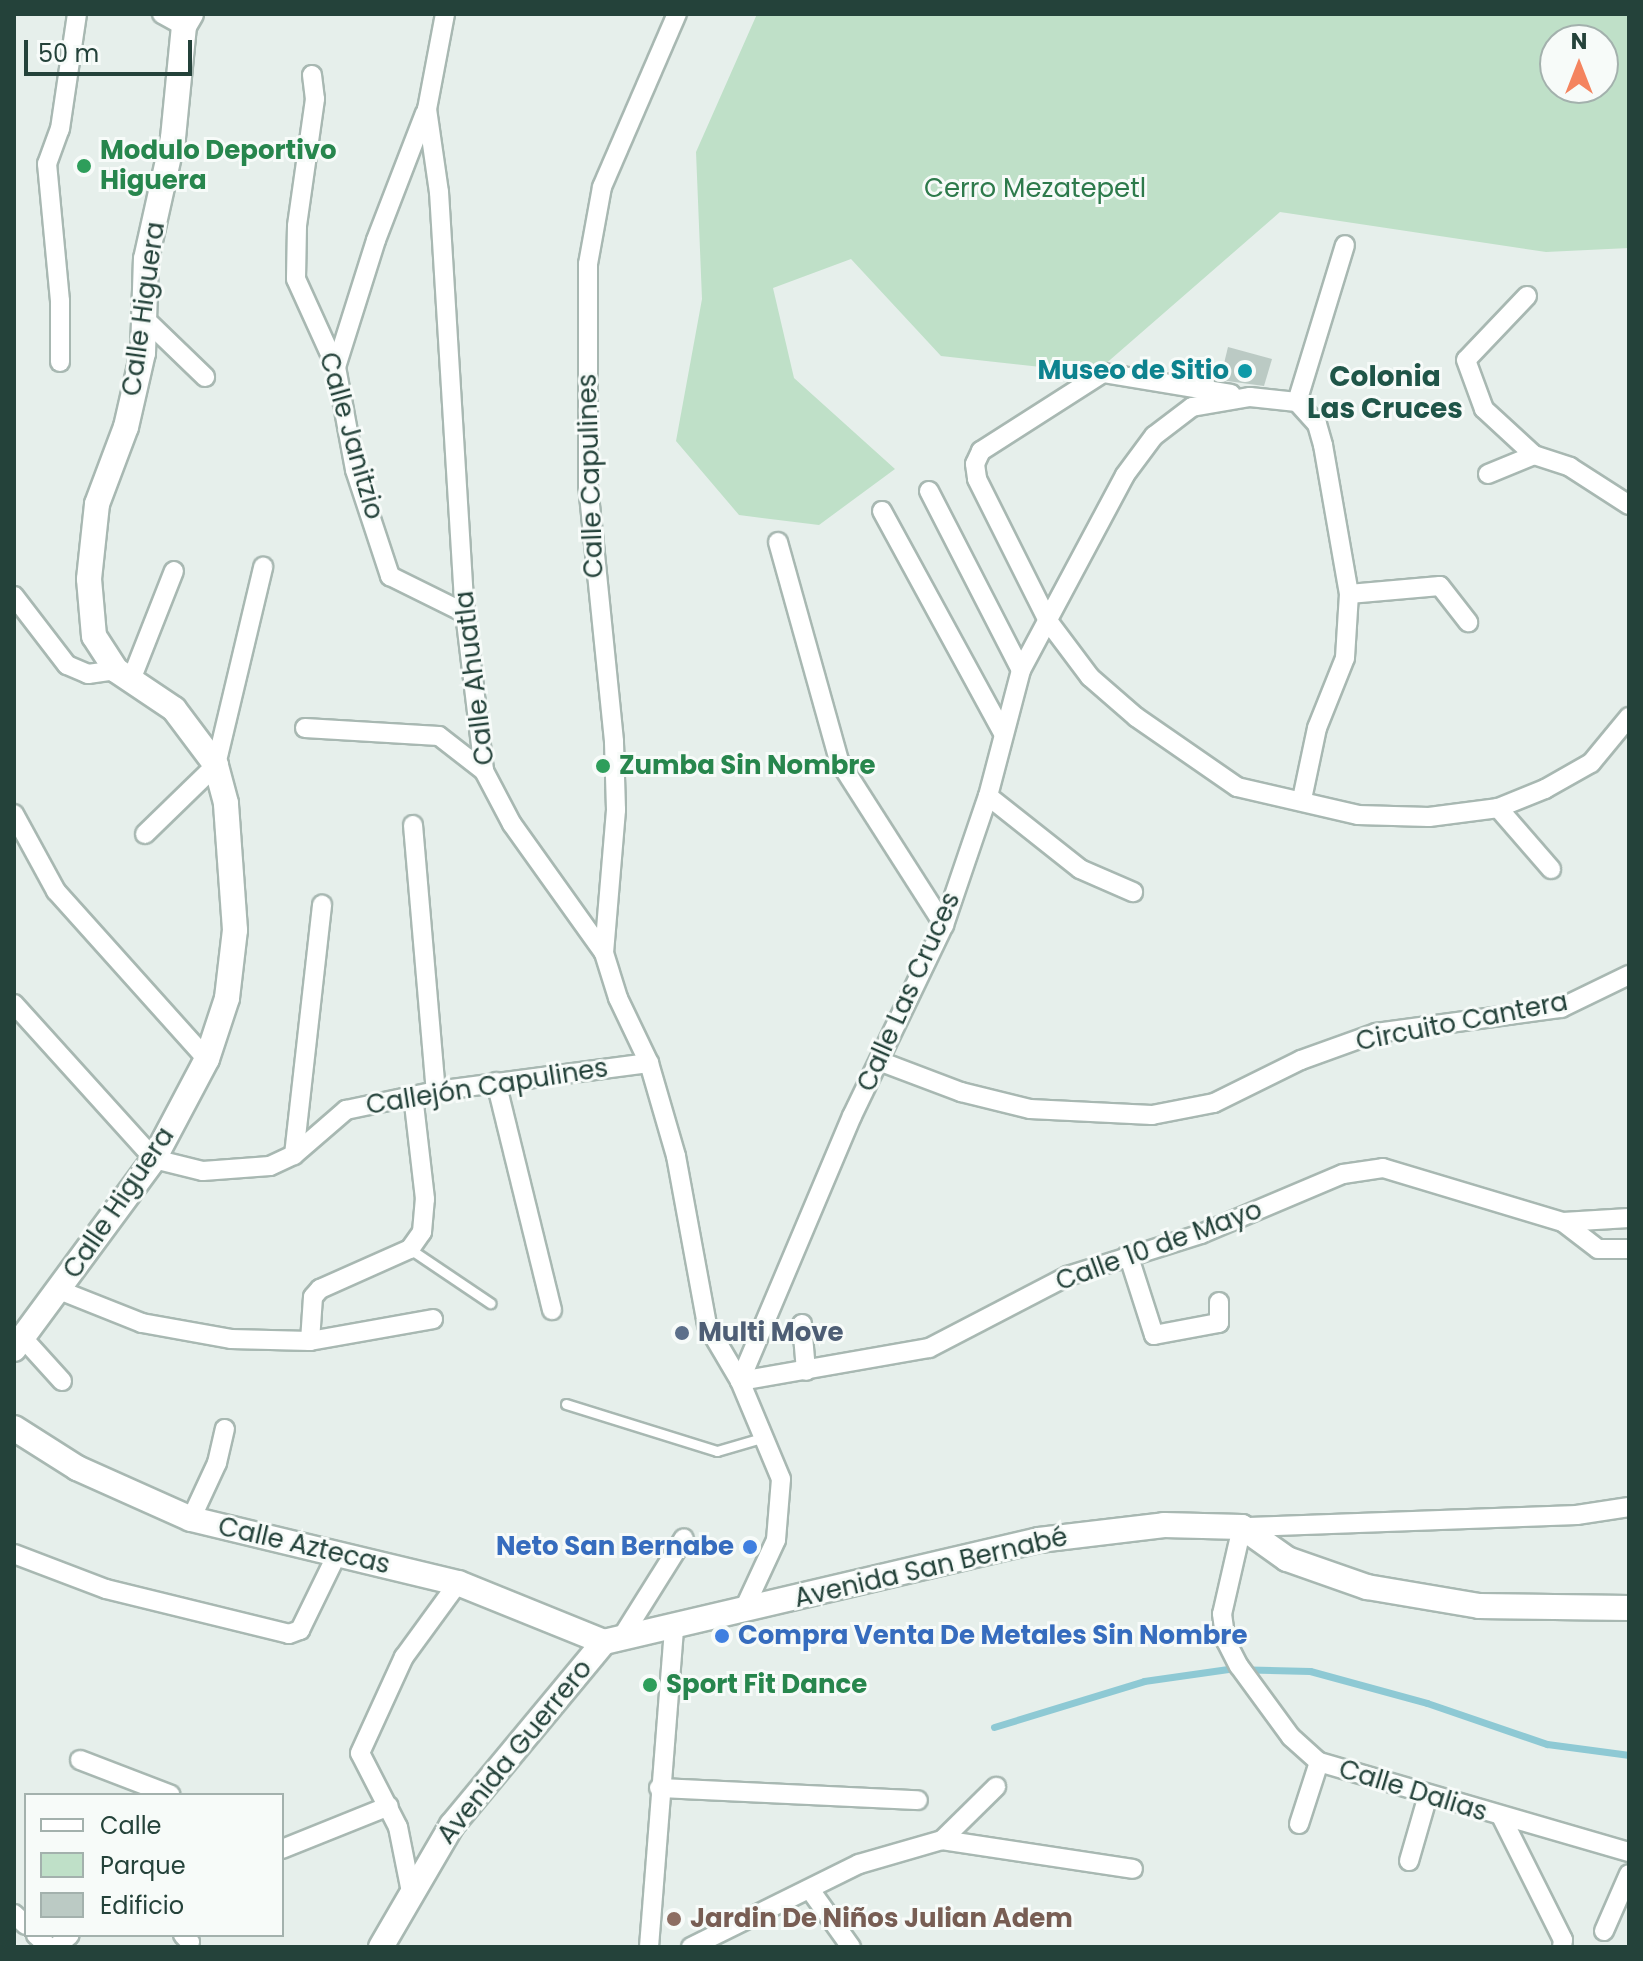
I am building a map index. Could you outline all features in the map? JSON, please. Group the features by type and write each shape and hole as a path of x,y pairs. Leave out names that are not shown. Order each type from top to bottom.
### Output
{"street":[{"path":"60,362 60,301 47,164 60,129 77,14"},
{"path":"162,14 188,20"},
{"name":"Calle Ahuatla","path":"445,14 427,109 442,223 465,613 484,771 512,824 604,953 618,998 649,1063 676,1156 707,1325 740,1381"},
{"name":"Calle Capulines","path":"604,953 615,854 615,769 588,487 588,264 602,187 677,14"},
{"name":"Calle Higuera","path":"18,1344 154,1159 207,1059 227,998 235,930 226,803 216,765 174,709 123,675 94,636 89,579 97,504 126,427 143,353 146,259 173,138 188,20"},
{"name":"Calle Janitzio","path":"312,75 315,99 297,226 296,279 336,367 355,470 390,576 465,613"},
{"path":"336,367 376,240 427,109"},
{"path":"1302,799 1317,728 1345,658 1349,594 1323,445 1317,424 1297,402 1345,245"},
{"path":"1527,296 1466,360 1484,409 1534,455 1570,467 1629,505"},
{"path":"144,318 205,377"},
{"path":"1250,397 1103,373 981,451 975,464 977,479 1048,621 1090,677 1188,755 1237,787 1302,799 1358,815 1392,817 1498,808 1591,763 1629,717"},
{"name":"Calle Las Cruces","path":"740,1381 879,1061 944,925 988,796 1021,670 1125,475 1154,436 1192,407 1250,397 1297,402"},
{"path":"1488,474 1534,455"},
{"path":"929,491 1021,670"},
{"path":"882,511 1003,733"},
{"path":"778,542 839,761 944,925"},
{"path":"145,834 216,765 263,567"},
{"path":"14,596 67,665 88,674 123,675 174,571"},
{"path":"1349,594 1440,586 1468,622"},
{"path":"305,728 439,736 484,771"},
{"path":"988,796 1080,869 1133,892"},
{"path":"1498,808 1551,869"},
{"path":"14,814 56,891 207,1059"},
{"path":"413,825 436,1091"},
{"path":"294,1155 322,905"},
{"name":"Circuito Cantera","path":"879,1061 961,1092 1030,1109 1152,1115 1214,1103 1301,1060 1376,1033 1561,1008 1629,975"},
{"path":"14,1004 154,1159"},
{"name":"Callejón Capulines","path":"154,1159 203,1171 238,1171 270,1166 294,1155 346,1110 436,1091 649,1063"},
{"path":"496,1082 552,1310"},
{"path":"310,1341 313,1297 320,1289 410,1249 422,1232 425,1199 413,1096"},
{"name":"Calle 10 de Mayo","path":"740,1381 929,1348 1068,1276 1128,1254 1201,1234 1343,1174 1383,1168 1563,1222 1629,1218"},
{"path":"1563,1222 1598,1249 1629,1249"},
{"path":"1128,1254 1154,1335 1219,1323 1219,1302"},
{"path":"59,1290 142,1323 231,1339 310,1341 433,1319"},
{"path":"802,1324 806,1371"},
{"path":"18,1344 62,1381"},
{"path":"740,1381 781,1479 782,1501 776,1540 743,1611"},
{"name":"Calle Aztecas","path":"14,1428 101,1480 191,1519 458,1583 612,1641"},
{"path":"191,1519 217,1463 225,1429"},
{"path":"1242,1527 1577,1515 1629,1507"},
{"name":"Avenida San Bernabé","path":"612,1641 674,1629 1039,1540 1164,1525 1242,1527"},
{"path":"1242,1527 1287,1559 1367,1587 1479,1606 1629,1608"},
{"name":"Calle Dalias","path":"1242,1527 1224,1590 1226,1641 1291,1737 1319,1762 1502,1818 1629,1852"},
{"path":"612,1641 684,1538"},
{"path":"14,1554 106,1589 289,1634 300,1630 337,1554"},
{"path":"411,1892 389,1806 360,1753 404,1657 458,1583"},
{"path":"649,1947 659,1788 674,1629"},
{"name":"Avenida Guerrero","path":"381,1947 452,1825 612,1641"},
{"path":"80,1760 166,1793"},
{"path":"1299,1824 1319,1762"},
{"path":"942,1840 996,1787"},
{"path":"659,1788 918,1800"},
{"path":"1409,1861 1428,1795"},
{"path":"284,1848 389,1806"},
{"path":"1502,1818 1563,1940 1562,1947"},
{"path":"691,1947 811,1891 859,1864 942,1840 1133,1869"},
{"path":"1604,1931 1629,1874"},
{"path":"811,1891 851,1947"}],"lane":[{"path":"410,1249 490,1303"},
{"path":"566,1404 717,1451 765,1437"}],"green space":[{"name":"Cerro Mezatepetl","path":"757,14 1629,14 1629,248 1546,252 1280,212 1095,373 941,356 851,259 773,288 794,378 895,469 819,525 739,515 676,441 702,299 696,152"}],"building":[{"name":"Museo de Sitio","path":"1228,347 1272,359 1264,386 1220,380"}],"waterway":[{"path":"994,1727 1144,1681 1228,1669 1310,1671 1427,1703 1547,1744 1629,1755"}],"place":[{"name":"Modulo Deportivo Higuera","path":"84,166"},
{"name":"Museo de Sitio","path":"1245,371"},
{"name":"Zumba Sin Nombre","path":"603,766"},
{"name":"Multi Move","path":"682,1333"},
{"name":"Neto San Bernabe","path":"750,1547"},
{"name":"Compra Venta De Metales Sin Nombre","path":"722,1636"},
{"name":"Sport Fit Dance","path":"650,1685"},
{"name":"Jardin De Niños Julian Adem","path":"674,1919"}],"district":[{"name":"Colonia Las Cruces","path":"1385,393"}]}
